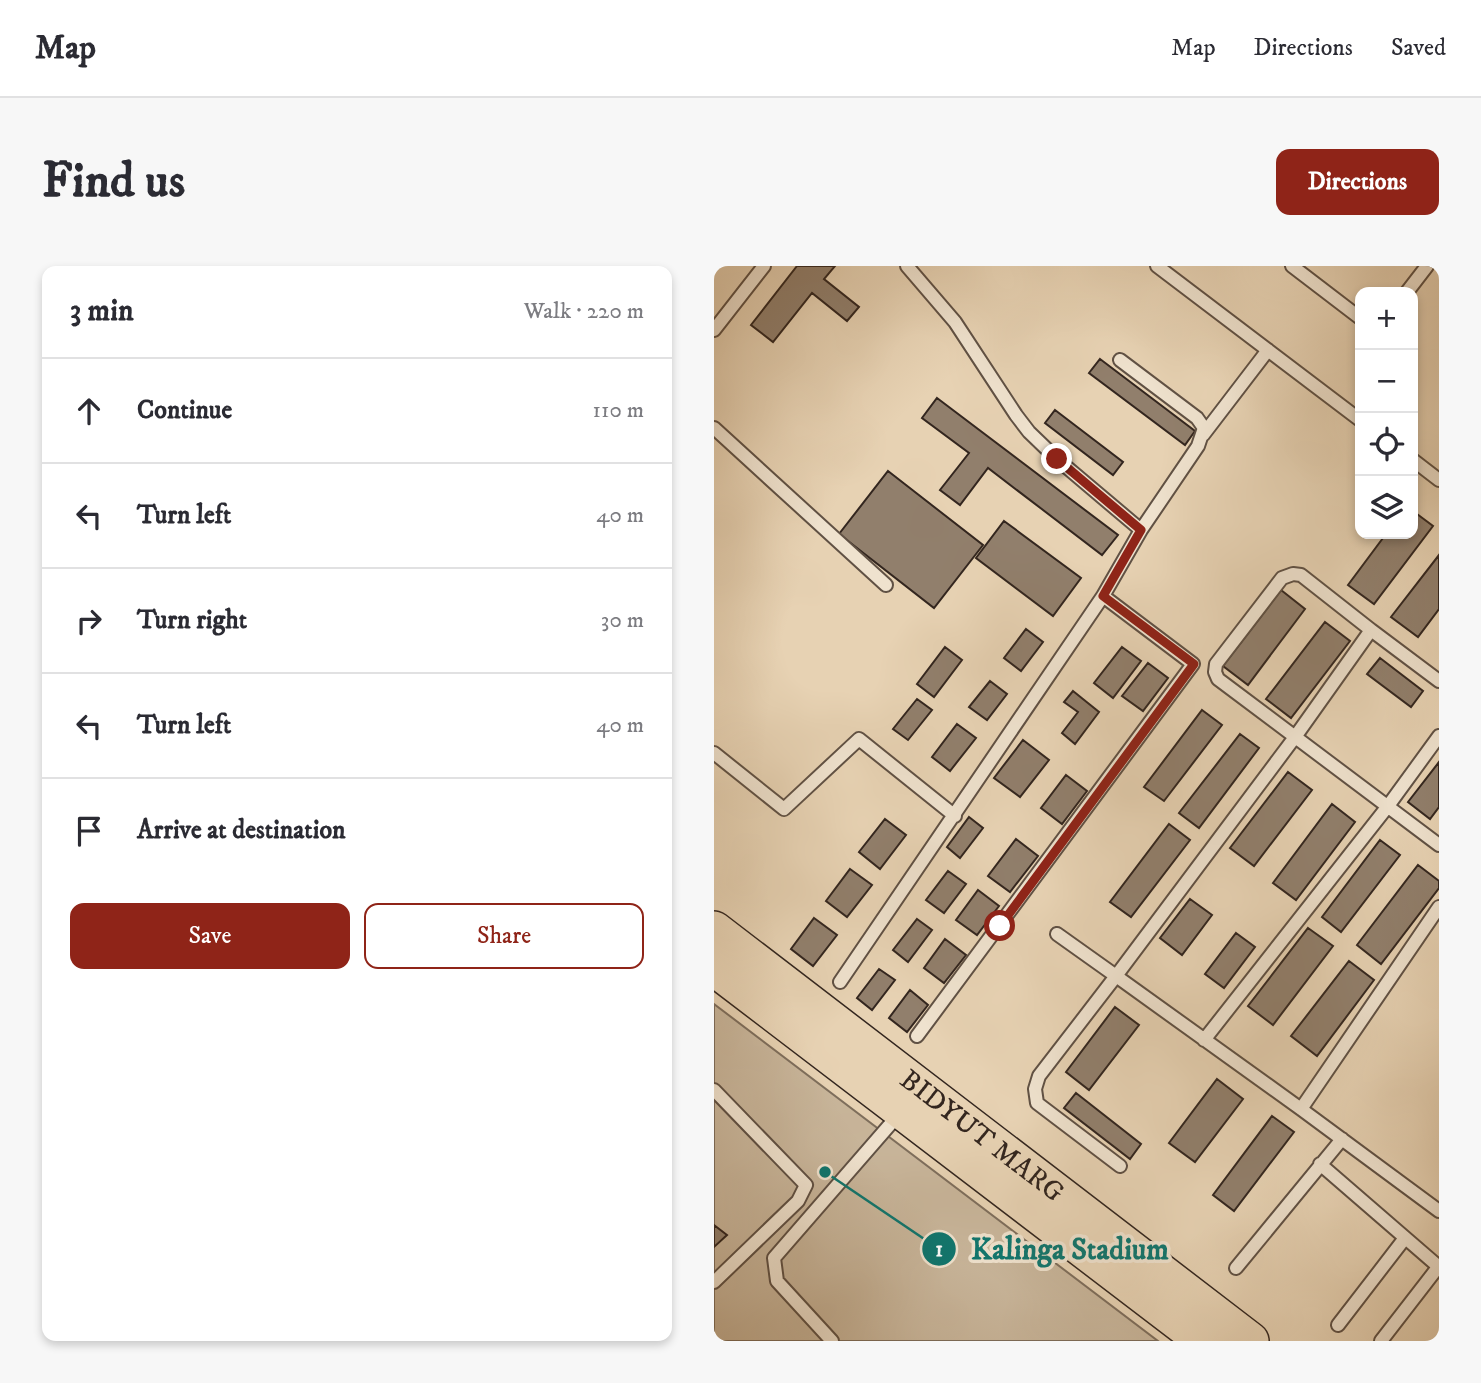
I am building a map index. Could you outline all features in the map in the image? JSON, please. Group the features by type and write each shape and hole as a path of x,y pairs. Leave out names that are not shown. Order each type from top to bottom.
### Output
{"main road":[{"name":"BIDYUT MARG","path":"714,930 1250,1341"},
{"name":"BIDYUT MARG","path":"714,967 1191,1335"}],"lane":[{"path":"714,330 764,266"},
{"path":"906,266 955,322 1010,407 1030,432 1057,459 1141,530"},
{"path":"1157,266 1355,416"},
{"path":"1292,266 1355,314"},
{"path":"1411,287 1427,266"},
{"path":"840,982 1103,596 1141,530 1183,471 1203,435 1268,350"},
{"path":"1120,360 1197,418 1203,425 1203,435"},
{"path":"714,428 886,585"},
{"path":"1418,464 1439,480"},
{"path":"1439,681 1301,575 1293,574 1282,578 1216,664 1215,672 1218,679 1439,845"},
{"path":"917,1036 1194,664 1103,596"},
{"path":"1119,1166 1037,1102 1035,1089 1039,1076 1295,737 1371,630"},
{"path":"1204,1040 1388,806 1439,736"},
{"path":"714,753 784,809 859,739 955,816"},
{"path":"1301,1109 1439,907"},
{"path":"1057,934 1439,1211"},
{"path":"714,1090 806,1185 798,1201 714,1282"},
{"path":"832,1341 777,1281 774,1258 902,1110"},
{"path":"1236,1268 1342,1139"},
{"path":"1320,1164 1439,1267 1381,1341"},
{"path":"1338,1325 1405,1238"}],"shaded area":[{"path":"714,1004 1158,1341 714,1341"}],"building":[{"path":"797,266 835,266 824,279 859,307 847,321 812,293 773,342 751,325"},
{"path":"1100,359 1195,431 1185,445 1089,373"},
{"path":"937,398 1118,535 1102,555 988,468 960,505 940,490 969,453 922,418"},
{"path":"1055,410 1123,462 1113,475 1045,423"},
{"path":"888,471 983,545 934,608 839,534"},
{"path":"1418,515 1433,526 1374,604 1348,585 1382,539 1418,539"},
{"path":"1004,521 1081,578 1053,616 976,558"},
{"path":"1439,555 1439,609 1418,637 1391,617"},
{"path":"1281,590 1305,609 1248,685 1223,666"},
{"path":"1325,622 1350,641 1291,718 1266,699"},
{"path":"1026,629 1043,642 1021,671 1004,658"},
{"path":"945,647 962,660 934,697 917,684"},
{"path":"1122,647 1141,661 1113,698 1094,683"},
{"path":"1380,658 1423,691 1411,707 1367,674"},
{"path":"1148,663 1168,678 1143,711 1122,696"},
{"path":"990,681 1007,694 987,720 969,707"},
{"path":"1073,691 1099,712 1075,744 1062,733 1078,712 1064,702"},
{"path":"917,699 932,710 908,740 893,729"},
{"path":"1202,710 1222,725 1164,801 1144,787"},
{"path":"957,724 976,738 950,771 932,757"},
{"path":"1240,734 1259,748 1199,828 1179,813"},
{"path":"1023,740 1049,760 1020,797 994,778"},
{"path":"1439,762 1439,807 1430,819 1408,802"},
{"path":"1288,772 1312,790 1254,866 1230,848"},
{"path":"1066,775 1087,791 1062,824 1041,808"},
{"path":"1332,804 1355,822 1296,900 1273,883"},
{"path":"969,817 983,828 960,858 947,847"},
{"path":"885,819 906,835 880,869 859,852"},
{"path":"1169,824 1190,840 1131,917 1110,902"},
{"path":"1016,839 1038,856 1010,892 988,876"},
{"path":"1380,840 1400,855 1341,932 1322,917"},
{"path":"1418,865 1439,881 1439,888 1381,964 1357,945"},
{"path":"850,869 872,885 847,917 826,901"},
{"path":"948,871 966,884 944,913 926,900"},
{"path":"978,890 999,906 977,935 956,920"},
{"path":"1190,899 1212,915 1182,955 1160,938"},
{"path":"814,918 837,935 813,966 791,949"},
{"path":"917,919 932,930 908,962 893,950"},
{"path":"1308,928 1333,946 1273,1025 1248,1006"},
{"path":"1236,933 1255,947 1224,988 1205,974"},
{"path":"945,939 966,955 944,983 924,968"},
{"path":"1349,961 1374,980 1317,1056 1291,1036"},
{"path":"879,969 895,980 872,1010 857,998"},
{"path":"910,990 928,1005 907,1032 889,1018"},
{"path":"1115,1007 1139,1025 1089,1090 1066,1072"},
{"path":"1217,1079 1243,1099 1195,1162 1169,1143"},
{"path":"1076,1093 1141,1144 1130,1159 1064,1108"},
{"path":"1272,1116 1294,1132 1234,1211 1213,1195"},
{"path":"714,1225 727,1235 714,1247"}],"place":[{"name":"Kalinga Stadium","path":"825,1172"}],"route":[{"path":"1000,926 1194,664 1103,596 1141,530 1057,459"}]}
